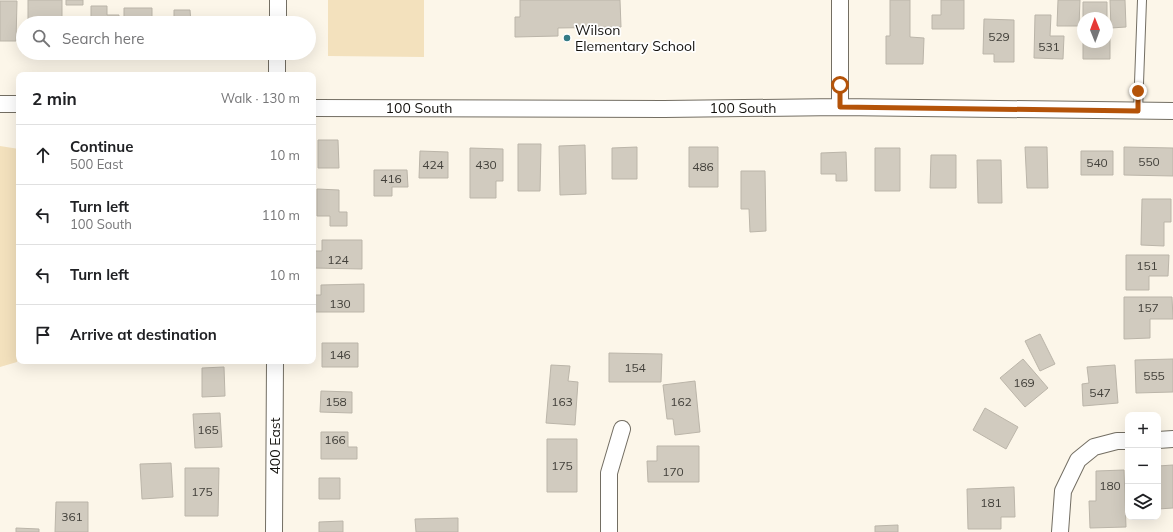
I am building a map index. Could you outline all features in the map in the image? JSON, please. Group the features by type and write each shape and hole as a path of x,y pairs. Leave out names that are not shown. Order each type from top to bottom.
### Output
{"street":[{"path":"278,0 278,16"},
{"path":"840,0 840,107"},
{"path":"277,60 277,72"},
{"path":"0,104 16,104"},
{"name":"100 South","path":"316,108 664,109 840,107 1173,111"},
{"name":"400 East","path":"274,532 275,364"},
{"path":"608,532 609,473 622,429"},
{"path":"1161,440 1173,439"},
{"path":"1060,532 1063,491 1078,460 1094,447 1117,441 1125,441"}],"lane":[{"path":"1138,111 1142,0"}],"shaded area":[{"path":"328,0 424,0 424,57 328,56"},
{"path":"0,146 16,149 16,362 0,367"}],"building":[{"path":"28,0 62,0 62,16 28,16"},
{"path":"66,0 83,0 83,5 66,5"},
{"path":"520,0 620,0 621,27 558,28 558,36 515,37 515,17 520,17"},
{"path":"890,0 910,0 910,37 924,38 923,64 886,64 886,36 890,36"},
{"path":"941,0 964,0 964,29 932,29 932,15 941,15"},
{"path":"1058,0 1080,0 1080,12 1077,12 1077,26 1057,26"},
{"path":"1110,0 1125,0 1126,27 1113,28 1113,12 1110,12"},
{"path":"0,1 17,1 16,41 0,41"},
{"path":"1083,2 1107,2 1107,12 1083,12"},
{"path":"91,6 107,6 107,15 119,15 119,16 91,16"},
{"path":"124,8 152,8 152,16 124,16"},
{"path":"174,10 190,10 190,16 174,16"},
{"path":"1035,15 1051,15 1050,36 1064,36 1063,59 1034,58"},
{"path":"984,19 1014,20 1014,62 994,62 994,54 983,54"},
{"path":"1083,48 1110,48 1110,59 1083,59"},
{"path":"318,140 338,140 339,168 318,168"},
{"path":"518,144 541,144 540,191 518,191"},
{"path":"585,145 586,194 560,195 559,146"},
{"path":"637,147 637,179 612,179 612,148"},
{"path":"689,147 718,147 718,187 689,187"},
{"path":"1025,147 1047,147 1048,188 1027,188"},
{"path":"1124,147 1173,148 1173,176 1124,175"},
{"path":"470,148 503,149 503,181 496,181 496,198 470,198"},
{"path":"875,148 900,148 900,191 875,191"},
{"path":"420,151 448,152 448,178 419,178"},
{"path":"1081,151 1113,151 1113,175 1081,175"},
{"path":"846,152 847,181 836,181 836,174 821,174 821,153"},
{"path":"931,155 956,155 956,188 930,188"},
{"path":"977,160 1001,160 1002,203 978,203"},
{"path":"374,170 407,170 408,187 392,187 392,196 374,196"},
{"path":"741,171 765,171 766,231 750,232 749,209 741,209"},
{"path":"317,189 339,190 339,212 347,212 347,226 330,226 330,216 317,216"},
{"path":"1142,199 1171,199 1171,222 1164,222 1164,246 1141,245"},
{"path":"322,240 362,240 362,269 316,268 316,251 322,251"},
{"path":"1126,255 1169,255 1168,276 1149,276 1149,290 1126,290"},
{"path":"364,284 364,312 316,312 316,295 321,295 321,285"},
{"path":"1124,297 1172,297 1173,319 1150,319 1150,338 1124,339"},
{"path":"1040,334 1055,364 1040,371 1025,341"},
{"path":"322,343 358,343 358,367 322,367"},
{"path":"609,353 662,354 661,382 609,382"},
{"path":"1023,359 1048,388 1025,407 1000,378"},
{"path":"1173,359 1173,392 1136,393 1135,360"},
{"path":"551,365 570,366 568,381 578,382 575,425 546,423"},
{"path":"1115,365 1118,403 1083,406 1082,384 1089,383 1087,367"},
{"path":"224,367 225,396 202,397 202,368"},
{"path":"695,381 700,432 675,435 673,419 667,419 663,385"},
{"path":"321,391 352,392 352,413 320,412"},
{"path":"985,408 1018,427 1006,449 973,430"},
{"path":"220,413 222,447 195,448 193,414"},
{"path":"321,432 348,432 348,447 357,447 357,459 321,459"},
{"path":"547,439 577,439 577,492 547,492"},
{"path":"657,446 699,446 699,482 648,482 647,461 657,461"},
{"path":"171,463 173,497 142,499 140,464"},
{"path":"1173,465 1173,508 1161,509 1161,466"},
{"path":"185,468 219,468 218,516 185,516"},
{"path":"1124,470 1126,527 1090,528 1089,501 1096,501 1096,471"},
{"path":"319,478 340,478 340,499 319,499"},
{"path":"1014,487 1015,517 1001,517 1001,529 968,529 967,489"},
{"path":"56,502 88,502 88,532 55,532"},
{"path":"458,518 458,532 416,532 415,519"},
{"path":"343,521 343,532 319,532 319,522"},
{"path":"898,525 898,532 875,532 875,526"},
{"path":"16,528 39,529 39,532 16,532"}],"place":[{"name":"Wilson Elementary School","path":"567,38"}],"route":[{"path":"840,85 840,107 1138,111 1138,91"}]}
